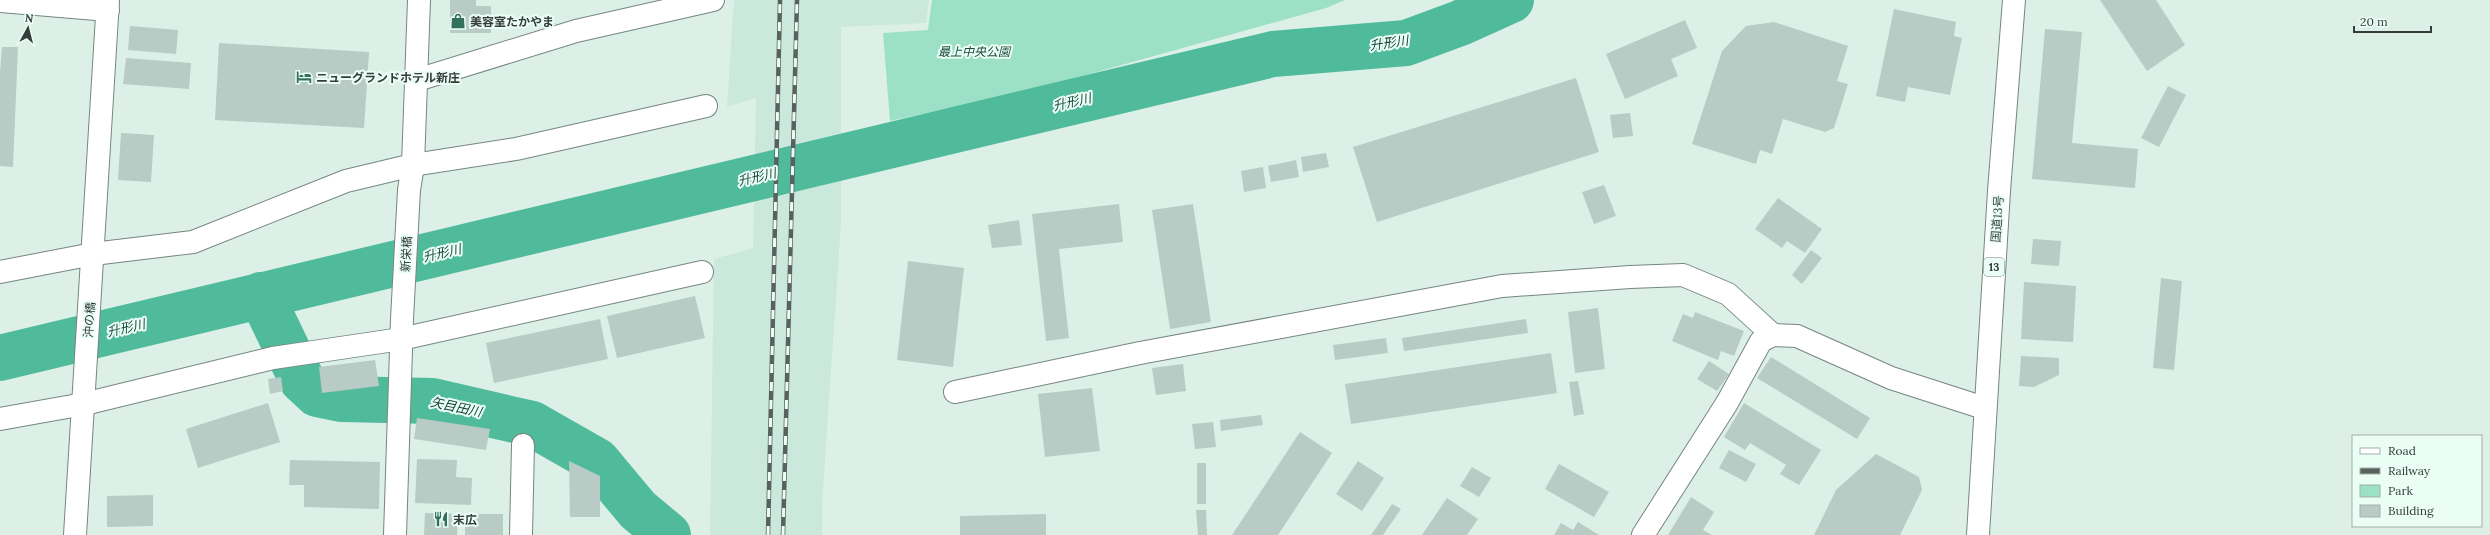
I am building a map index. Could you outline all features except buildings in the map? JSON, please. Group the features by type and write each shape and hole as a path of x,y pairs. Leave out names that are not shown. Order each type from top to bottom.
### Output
{"main road":[{"name":"新栄橋","path":"395,535 402,329 409,190 413,165 419,0"},
{"path":"417,80 576,31 713,0"},
{"name":"国道13号","path":"1978,535 1984,408 2014,0"},
{"path":"0,1 108,5"},
{"name":"沖の橋","path":"75,535 85,395 108,5"},
{"path":"0,272 93,254 193,242 346,181 413,165 516,149 706,106"},
{"path":"0,419 85,395 274,358 313,352 402,329 702,272"},
{"path":"955,392 1140,353 1502,286 1630,277 1683,275 1728,294 1773,335"},
{"path":"1643,535 1728,403 1761,341 1773,335 1797,336 1891,378 1984,408"},
{"path":"521,535 524,445"}],"shaded area":[{"path":"734,0 929,0 926,23 841,27 841,223 822,505 822,535 710,535 714,259 753,248 756,98 727,107"}],"green space":[{"name":"最上中央公園","path":"932,0 1345,0 1326,8 1036,89 890,121 883,33 928,30"}],"waterway":[{"name":"升形川","path":"0,358 1273,54 1406,43 1460,23 1511,0"},
{"name":"矢目田川","path":"261,295 302,380 317,394 341,399 432,401 532,424 597,461 638,510 668,535"}],"railway":[{"path":"768,535 780,0"},
{"path":"783,535 797,0"}],"place":[{"name":"美容室たかやま","path":"458,21"},
{"name":"ニューグランドホテル新庄","path":"304,77"},
{"name":"末広","path":"441,519"}]}
